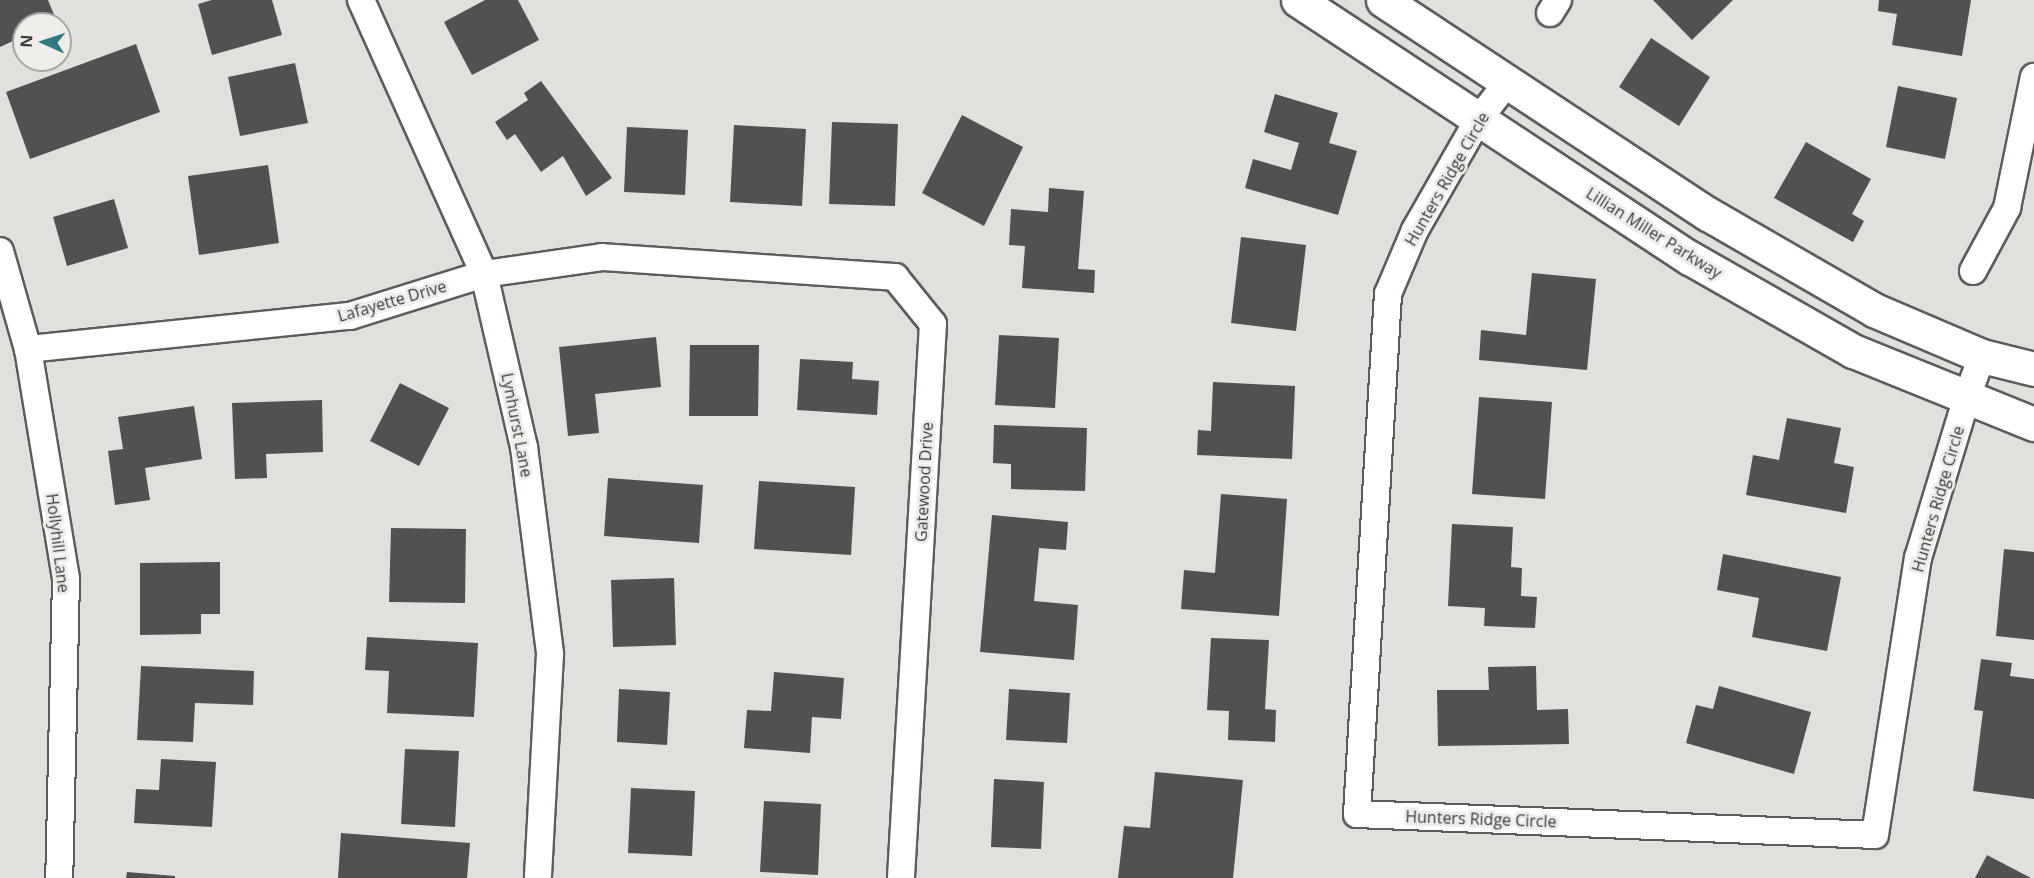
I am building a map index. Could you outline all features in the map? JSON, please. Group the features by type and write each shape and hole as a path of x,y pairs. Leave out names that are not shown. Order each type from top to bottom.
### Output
{"main road":[{"name":"Lillian Miller Parkway","path":"1298,0 1690,258 1853,351 2034,424"},
{"path":"1383,0 1708,214 1874,310 1982,356 2034,369"}],"street":[{"name":"Lynhurst Lane","path":"361,0 484,274 524,447 550,654 538,878"},
{"path":"1973,271 2007,208 2034,77"},
{"name":"Hunters Ridge Circle","path":"1507,83 1478,120 1415,230 1388,294 1357,814 1875,836 1918,558 1967,397 1982,356"},
{"name":"Hollyhill Lane","path":"0,250 28,349 66,579 59,878"},
{"name":"Lafayette Drive","path":"28,349 350,316 484,274 602,257 719,265"},
{"name":"Gatewood Drive","path":"719,265 895,276 933,324 901,878"}],"building":[{"path":"0,0 48,0 53,12 12,12 12,42 0,47"},
{"path":"212,0 272,0 282,35 212,55 198,4"},
{"path":"485,0 518,0 539,40 472,75 444,22"},
{"path":"1653,0 1733,0 1692,40"},
{"path":"1879,0 1971,0 1962,56 1892,45 1897,14 1878,11"},
{"path":"1651,38 1710,77 1679,126 1619,87"},
{"path":"136,44 160,112 30,159 6,92 60,72 72,72 72,68"},
{"path":"295,63 308,123 240,136 228,77"},
{"path":"541,81 612,178 586,196 563,156 541,172 515,134 507,140 495,122 528,100 524,93"},
{"path":"1898,86 1957,98 1945,159 1886,147"},
{"path":"1275,94 1338,113 1329,143 1357,151 1338,215 1245,188 1253,159 1291,170 1299,143 1264,132"},
{"path":"962,115 1023,147 984,226 922,193"},
{"path":"832,122 898,124 895,206 829,204"},
{"path":"734,125 806,129 802,206 730,202"},
{"path":"627,127 688,130 685,195 624,192"},
{"path":"1806,142 1871,179 1852,214 1864,221 1853,242 1774,198"},
{"path":"268,165 279,243 199,255 188,176"},
{"path":"1049,188 1084,191 1078,269 1095,270 1094,293 1022,288 1025,246 1009,245 1011,209 1048,212"},
{"path":"114,199 128,248 67,266 53,217"},
{"path":"1241,237 1306,245 1296,331 1231,323"},
{"path":"1532,273 1596,279 1587,370 1479,360 1481,330 1526,335"},
{"path":"999,335 1059,338 1055,408 995,405"},
{"path":"656,337 661,387 595,394 599,433 568,436 559,347"},
{"path":"690,345 759,345 758,416 689,416"},
{"path":"800,359 853,362 852,379 879,381 877,415 797,410"},
{"path":"1213,382 1295,386 1292,459 1197,455 1198,430 1211,431"},
{"path":"400,383 449,408 419,466 370,441"},
{"path":"1479,397 1552,402 1545,499 1472,494"},
{"path":"322,400 323,452 266,454 267,478 235,479 232,403"},
{"path":"194,406 202,459 145,468 150,500 115,505 108,451 123,449 118,417"},
{"path":"1787,418 1841,428 1834,463 1854,467 1846,513 1746,495 1753,455 1779,460"},
{"path":"994,425 1087,428 1085,491 1011,489 1011,464 993,463"},
{"path":"608,478 703,485 699,543 604,536"},
{"path":"759,481 855,487 851,555 754,549"},
{"path":"1221,494 1287,499 1279,616 1181,609 1184,570 1215,573"},
{"path":"992,515 1068,522 1066,550 1039,548 1034,601 1078,605 1074,660 980,652"},
{"path":"1452,524 1513,527 1511,567 1522,568 1521,596 1537,597 1535,628 1484,626 1485,608 1448,606"},
{"path":"391,528 466,529 465,603 389,602"},
{"path":"2004,549 2034,552 2034,640 1996,636"},
{"path":"1723,554 1841,577 1827,651 1752,637 1759,598 1717,590"},
{"path":"220,562 220,614 201,614 201,634 140,635 140,563"},
{"path":"674,578 676,645 613,647 611,580"},
{"path":"367,637 478,643 474,717 387,713 389,671 365,670"},
{"path":"1211,638 1269,640 1265,709 1276,710 1275,742 1228,740 1229,711 1207,710"},
{"path":"1981,659 2012,663 2010,676 2034,679 2034,799 1973,791 1983,711 1974,710"},
{"path":"141,666 254,671 253,705 195,703 193,742 137,740"},
{"path":"1536,666 1537,710 1568,709 1569,744 1438,746 1437,690 1489,690 1488,667"},
{"path":"774,672 844,678 841,719 812,717 810,753 744,748 747,710 771,711"},
{"path":"1719,686 1811,712 1794,774 1686,743 1696,705 1713,709"},
{"path":"619,689 670,692 667,745 617,742"},
{"path":"1009,689 1070,693 1067,743 1006,740"},
{"path":"405,749 459,751 455,827 401,824"},
{"path":"161,759 216,762 212,827 134,823 136,789 159,790"},
{"path":"1155,772 1243,780 1233,878 1118,878 1124,826 1150,828"},
{"path":"994,779 1044,782 1041,849 991,847"},
{"path":"631,788 695,791 692,856 628,853"},
{"path":"764,801 821,804 818,875 760,872"},
{"path":"341,833 470,843 467,878 338,878"},
{"path":"1987,855 2031,878 1975,878"},
{"path":"127,872 175,876 175,878 126,878"}]}
